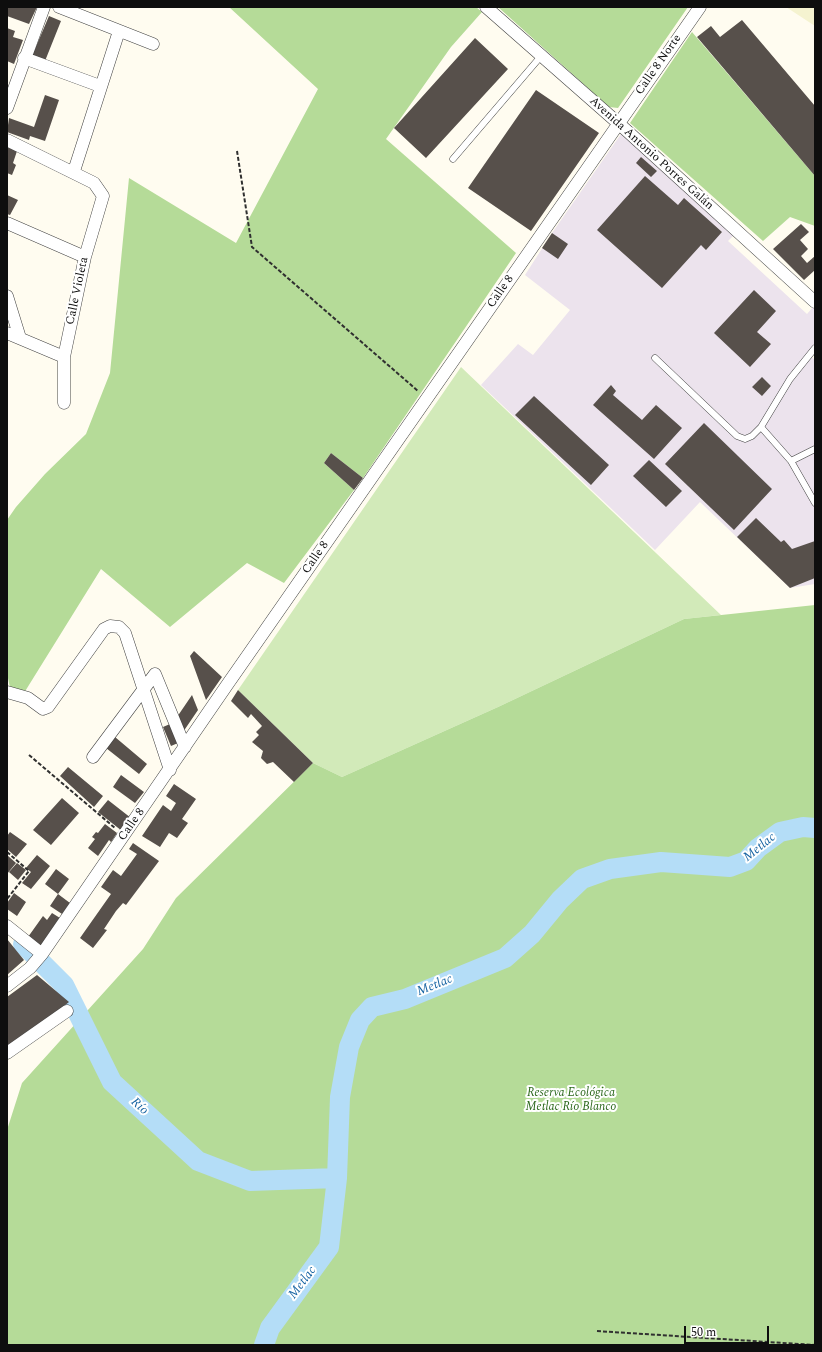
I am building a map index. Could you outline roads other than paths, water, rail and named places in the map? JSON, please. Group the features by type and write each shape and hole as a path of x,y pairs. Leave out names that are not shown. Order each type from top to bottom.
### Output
{"street":[{"path":"7,108 24,58 44,7"},
{"path":"59,7 153,44"},
{"name":"Avenida Antonio Porres Galán","path":"486,7 542,55 815,302"},
{"name":"Calle 8 Norte","path":"618,124 700,7"},
{"path":"7,140 74,171 100,86 119,31"},
{"path":"24,58 100,86"},
{"name":"Calle 8","path":"7,986 30,968 42,954 618,124"},
{"name":"Calle Violeta","path":"64,403 64,357 85,257 103,196 94,183 74,171"},
{"path":"7,223 85,257"},
{"path":"7,296 20,338"},
{"path":"7,334 64,357"},
{"path":"7,692 28,698 43,709 48,707 104,629 110,626 119,627 125,633 170,770"},
{"path":"93,757 155,674 185,747"},
{"path":"7,926 42,954"},
{"path":"7,1053 67,1011"}],"lane":[{"path":"454,159 542,55"},
{"path":"655,358 737,436 745,439 752,436 761,427 790,379 815,348"},
{"path":"761,427 791,461 815,503"},
{"path":"791,461 815,449"}],"waterway":[{"name":"Metlac","path":"264,1345 270,1328 329,1247 337,1178 340,1097 349,1047 360,1020 372,1007 405,999 505,958 532,934 560,900 582,879 610,869 661,862 730,867 746,861 758,848 780,832 803,827 815,828"},
{"name":"Río","path":"23,944 64,985 112,1082 198,1161 250,1181 337,1178"}],"park label":[{"name":"Reserva Ecológica Metlac Río Blanco","path":"571,1101"}]}
